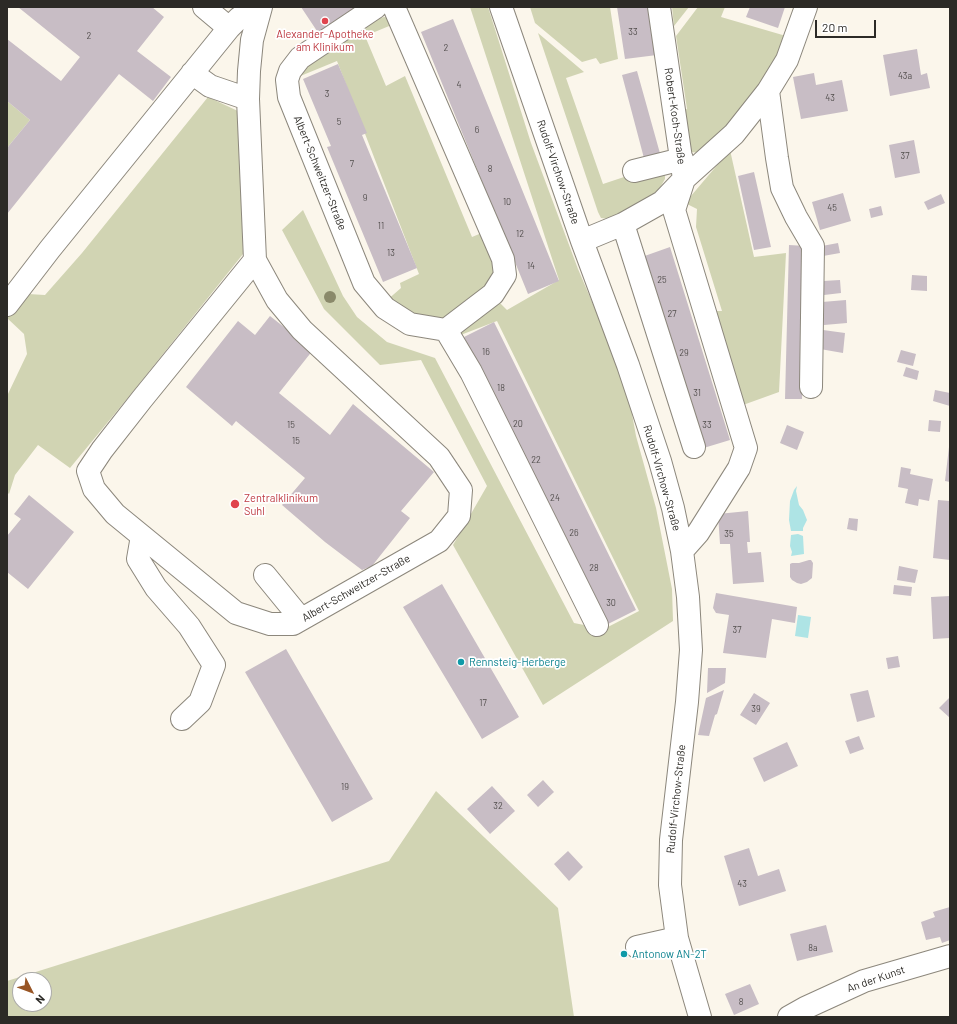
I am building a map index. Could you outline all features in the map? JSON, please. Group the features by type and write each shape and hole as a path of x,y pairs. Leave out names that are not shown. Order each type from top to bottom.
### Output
{"street":[{"path":"204,7 229,28"},
{"path":"11,293 50,249 229,28 239,18 260,7"},
{"name":"Albert-Schweitzer-Straße","path":"255,260 142,399 102,450 88,471 94,489 115,514 236,613 270,624 292,624 439,541 459,516 461,490 439,457 302,330 277,300 255,260 248,99 252,40 260,7"},
{"name":"Albert-Schweitzer-Straße","path":"376,7 300,58 290,71 286,80 289,98 364,283 385,308 410,324 446,330"},
{"path":"394,7 503,259 505,275 494,294 446,330 471,372 597,625"},
{"name":"Rudolf-Virchow-Straße","path":"501,7 582,241 628,365 673,508 682,551 688,597 691,650 687,702 670,840 670,885 677,938 700,1017"},
{"name":"Robert-Koch-Straße","path":"659,7 683,169 734,134 768,91 787,60 806,7"},
{"path":"192,73 210,86 248,99"},
{"path":"768,91 782,188 796,217 814,246 811,387"},
{"path":"582,241 623,224 662,202 683,169"},
{"path":"634,171 683,169"},
{"path":"682,551 698,533 731,481 739,468 746,448 674,210 683,169"},
{"path":"623,224 694,447"},
{"path":"142,536 138,559 156,588 189,626 214,665 200,702 182,719"},
{"path":"265,575 301,619"},
{"path":"637,947 677,938"},
{"name":"An der Kunst","path":"802,1014 864,981 950,956"}],"green space":[{"path":"470,7 488,7 531,143 578,269 628,392 636,436 656,508 672,589 673,621 543,705 453,545 487,486 421,360 380,365 324,309 282,230 303,210 343,296 357,317 387,342 435,358 574,623 604,629 639,611 497,321 458,336 494,297 507,310 559,280"},
{"path":"530,7 610,7 618,59 600,64 596,58 582,62 535,23"},
{"path":"672,7 689,7 674,26"},
{"path":"698,7 725,7 721,17 786,36 779,61 754,101 700,153 691,152 683,110 687,109 676,36"},
{"path":"384,17 392,18 394,24 365,36 386,86 405,76 472,237 484,232 494,262 492,280 470,302 445,318 422,319 386,301 401,288 400,283 419,274 337,61 298,77 302,67 371,21"},
{"path":"538,33 584,72 566,78 603,184 636,173 665,173 665,179 657,193 610,219 601,218 598,212"},
{"path":"208,97 240,112 243,254 70,468 38,445 15,475 9,494 7,492 7,396 27,354 24,334 7,318 28,294 45,295 82,253"},
{"path":"7,101 30,120 7,148"},
{"path":"730,150 754,257 786,253 779,392 743,405 713,311 722,311 696,227 697,209 685,203"},
{"path":"436,791 558,908 574,1017 7,1017 7,981 12,979 12,1012 52,1012 52,972 36,972 389,861"}],"water":[{"path":"797,486 796,491 799,505 807,520 803,531 791,531 789,520 790,501"},
{"path":"798,534 803,536 804,554 791,556 791,535"},
{"path":"798,615 811,617 808,638 795,636"}],"building":[{"path":"18,7 152,7 164,17 137,51 171,77 153,101 119,74 7,214 7,148 30,120 7,101 7,39 61,81 80,57"},
{"name":"Alexander-Apotheke am Klinikum","path":"301,7 359,7 319,34"},
{"path":"617,7 649,7 657,55 625,59"},
{"path":"750,7 785,7 778,28 746,17"},
{"path":"453,19 559,281 528,294 421,32"},
{"path":"917,49 921,75 927,73 930,88 890,96 883,55"},
{"path":"338,64 367,133 362,135 417,268 383,282 327,147 331,146 303,79"},
{"path":"637,71 661,157 645,162 622,75"},
{"path":"814,73 816,85 842,80 848,111 801,119 793,77"},
{"path":"914,140 920,173 895,178 889,145"},
{"path":"754,172 771,247 754,250 738,176"},
{"path":"843,193 851,221 820,230 812,202"},
{"path":"941,194 945,203 928,210 924,202"},
{"path":"881,206 883,215 871,218 869,209"},
{"path":"838,243 840,253 823,256 822,246"},
{"path":"789,245 806,246 802,399 785,399"},
{"path":"670,247 730,440 697,450 639,258"},
{"path":"912,275 927,276 927,291 911,290"},
{"path":"840,280 841,293 824,295 823,281"},
{"path":"846,300 847,323 824,325 822,302"},
{"path":"270,316 313,350 279,393 330,435 353,404 434,472 401,511 410,518 372,566 362,570 325,542 282,505 305,478 236,421 232,426 186,387 238,321 255,335"},
{"path":"494,322 636,610 606,625 464,337"},
{"path":"823,330 845,333 843,353 820,349"},
{"path":"901,350 916,354 913,366 897,362"},
{"path":"906,367 919,371 917,380 903,376"},
{"path":"935,390 950,393 950,406 933,401"},
{"path":"929,420 941,421 940,432 928,431"},
{"path":"787,425 804,432 797,450 780,443"},
{"path":"950,447 950,482 945,481"},
{"path":"901,467 911,469 910,474 933,479 929,501 919,499 918,506 905,503 908,489 898,487"},
{"path":"29,495 74,532 28,589 7,572 7,536 21,519 14,514"},
{"path":"938,500 950,501 950,560 933,558"},
{"path":"748,511 750,542 747,542 748,553 761,552 764,582 733,584 730,544 720,544 718,514"},
{"path":"849,518 858,519 857,531 847,529"},
{"path":"809,560 813,563 812,578 801,584 792,580 790,577 790,564"},
{"path":"899,566 918,570 915,583 897,580"},
{"name":"Rennsteig-Herberge","path":"442,584 519,717 482,739 403,607"},
{"path":"894,585 912,587 911,596 893,594"},
{"path":"716,593 797,607 795,623 772,619 766,658 723,653 729,615 716,613 713,608"},
{"path":"950,596 950,638 933,639 931,597"},
{"path":"286,649 373,799 332,822 245,672"},
{"path":"898,656 900,667 888,669 886,658"},
{"path":"708,668 726,668 725,683 707,693"},
{"path":"724,690 709,736 698,735 706,698"},
{"path":"868,690 875,717 857,722 850,694"},
{"path":"754,693 770,703 756,725 740,715"},
{"path":"950,697 950,718 939,708"},
{"path":"859,736 864,749 850,754 845,741"},
{"path":"787,742 798,766 764,782 753,758"},
{"path":"543,780 554,792 538,807 527,795"},
{"path":"492,786 515,811 490,834 467,809"},
{"path":"749,848 758,876 779,869 786,891 739,906 724,856"},
{"path":"568,851 583,867 569,881 554,864"},
{"path":"950,907 950,940 942,943 940,937 926,940 921,922 935,917 933,912"},
{"path":"826,925 833,952 797,961 790,934"},
{"path":"750,984 759,1004 734,1015 725,994"}],"place":[{"name":"Alexander-Apotheke am Klinikum","path":"325,21"},
{"name":"Zentralklinikum Suhl","path":"235,504"},
{"name":"Rennsteig-Herberge","path":"461,662"},
{"name":"Antonow AN-2T","path":"624,954"}]}
